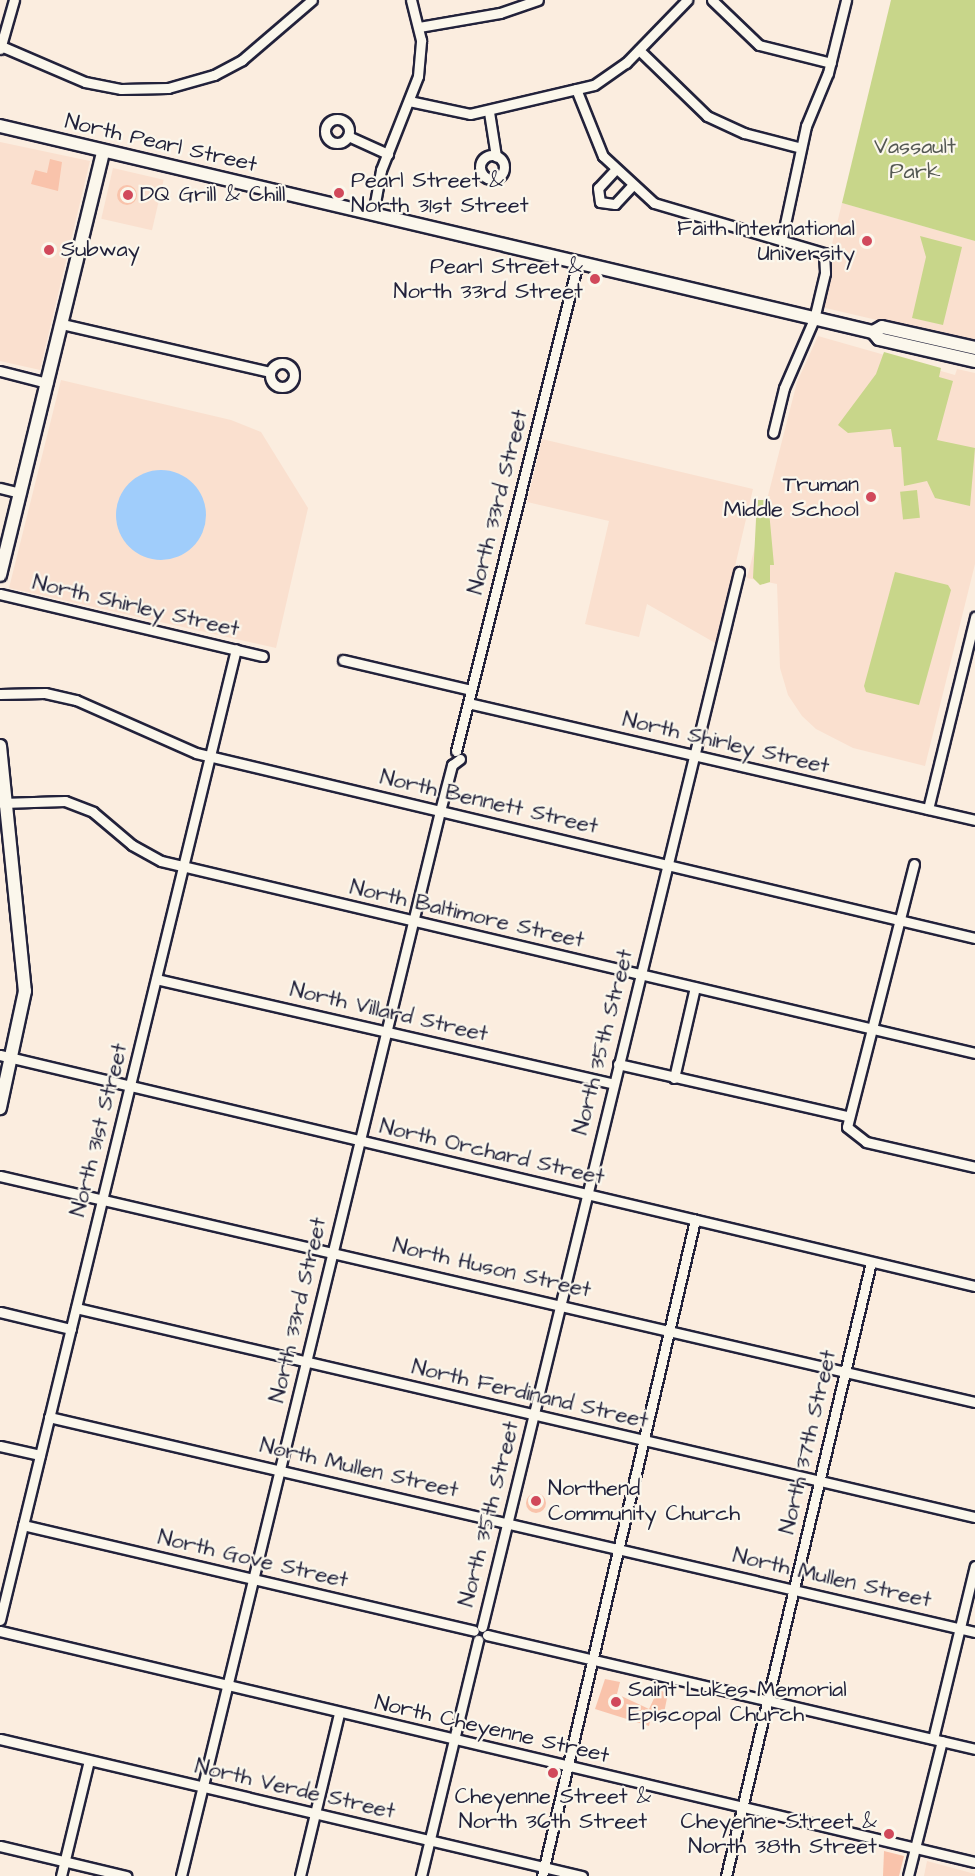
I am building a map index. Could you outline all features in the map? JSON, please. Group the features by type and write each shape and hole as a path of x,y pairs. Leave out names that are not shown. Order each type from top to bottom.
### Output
{"main road":[{"name":"North Pearl Street","path":"0,126 873,332 879,339 975,361"},
{"path":"0,574 103,151"},
{"name":"North Pearl Street","path":"873,332 882,327 975,348"},
{"path":"0,746 3,803 25,991 6,1056 0,1108"}],"street":[{"path":"14,0 1,48 85,82 121,89 168,88 242,60 312,0"},
{"path":"373,214 387,154 409,101 419,65 419,27 411,0"},
{"path":"419,27 500,13 538,0"},
{"path":"671,0 679,8"},
{"path":"409,101 457,114 489,112 601,82 639,50 687,0"},
{"path":"712,0 759,45 831,63"},
{"path":"782,238 801,148 831,63 846,0"},
{"path":"639,50 707,116 744,133 801,148"},
{"path":"576,89 590,133 614,171 631,187 678,214 823,250 826,266 814,319 784,388 772,433"},
{"path":"489,112 496,156"},
{"path":"348,136 387,154"},
{"path":"614,171 598,188 600,202 615,204 631,187"},
{"name":"North 33rd Street","path":"182,1876 331,1252 440,811 452,765 458,755 471,690 578,262"},
{"path":"62,324 270,372"},
{"path":"0,371 47,383"},
{"path":"0,488 20,493"},
{"name":"North 35th Street","path":"421,1876 558,1303 740,572"},
{"name":"North Shirley Street","path":"0,594 263,656"},
{"path":"928,809 975,617"},
{"name":"North 31st Street","path":"0,1620 5,1579 23,1525 236,649"},
{"path":"343,660 471,690"},
{"name":"North Bennett Street","path":"0,694 45,693 76,700 175,746 209,756 975,938"},
{"name":"North Shirley Street","path":"468,703 975,820"},
{"name":"North Baltimore Street","path":"3,803 47,799 74,804 93,812 147,856 183,867 975,1053"},
{"path":"914,864 873,1030 847,1116 849,1132 862,1140 975,1167"},
{"name":"North Villard Street","path":"156,979 613,1084"},
{"path":"674,1078 695,987"},
{"name":"North Orchard Street","path":"6,1056 975,1286"},
{"path":"618,1064 847,1116"},
{"name":"North Huson Street","path":"0,1176 558,1303 975,1402"},
{"path":"543,1872 695,1220"},
{"name":"North 37th Street","path":"726,1876 871,1262"},
{"name":"North Ferdinand Street","path":"76,1308 975,1517"},
{"path":"0,1312 71,1329"},
{"name":"North Mullen Street","path":"49,1417 975,1632"},
{"path":"0,1446 40,1455"},
{"name":"North Gove Street","path":"23,1525 975,1749"},
{"path":"908,1876 975,1566"},
{"name":"North Cheyenne Street","path":"0,1631 339,1714 975,1862"},
{"path":"300,1876 339,1714"},
{"name":"North Verde Street","path":"0,1739 430,1840 543,1872 582,1876"},
{"path":"61,1876 89,1760"},
{"path":"0,1846 126,1876"}],"shaded area":[{"path":"0,142 90,161 40,370 0,361"},
{"path":"113,168 164,180 152,230 101,219"},
{"path":"842,203 975,241 975,343 817,306"},
{"name":"Truman Middle School","path":"818,336 955,375 957,369 975,373 975,564 925,766 853,748 816,729 802,716 788,695 780,668 777,584 747,578 797,382"},
{"path":"61,380 231,420 261,432 308,508 276,648 9,588"},
{"path":"542,439 753,489 717,644 647,604 639,637 585,624 609,521 527,502"},
{"path":"927,1861 975,1874 975,1876 924,1876"}],"green space":[{"name":"Vassault Park","path":"891,0 975,0 975,241 842,203"},
{"path":"920,236 962,247 943,325 912,318 926,257"},
{"path":"884,352 941,368 939,377 953,381 937,440 975,448 970,506 935,498 927,481 904,486 901,447 894,447 891,429 848,433 838,425 876,374"},
{"path":"917,490 920,518 903,520 900,492"},
{"path":"757,500 768,500 774,565 770,565 770,582 760,585 753,578"},
{"path":"895,572 948,585 951,590 919,705 866,692 864,686"}],"water":[{"path":"161,470 178,474 193,483 202,498 206,515 202,532 193,547 178,556 161,560 144,556 129,547 120,532 116,515 120,498 129,483 144,474"}],"building":[{"path":"50,159 62,162 58,191 31,184 35,170 47,173"},
{"name":"DQ Grill & Chill","path":"127,185 134,188 137,195 134,202 127,205 120,202 117,195 120,188"},
{"name":"Northend Community Church","path":"536,1493 543,1496 546,1503 543,1510 536,1513 529,1510 526,1503 529,1496"},
{"name":"Saint Lukes Memorial Episcopal Church","path":"605,1679 620,1682 617,1694 649,1709 658,1690 668,1693 664,1713 652,1711 649,1726 595,1709"},
{"path":"884,1851 904,1856 899,1876 883,1876"}],"place":[{"name":"Pearl Street & North 31st Street","path":"339,193"},
{"name":"DQ Grill & Chill","path":"128,195"},
{"name":"Faith International University","path":"867,241"},
{"name":"Subway","path":"49,250"},
{"name":"Pearl Street & North 33rd Street","path":"595,279"},
{"name":"Truman Middle School","path":"871,497"},
{"name":"Northend Community Church","path":"536,1501"},
{"name":"Saint Lukes Memorial Episcopal Church","path":"616,1702"},
{"name":"Cheyenne Street & North 36th Street","path":"553,1773"},
{"name":"Cheyenne Street & North 38th Street","path":"889,1834"}]}
